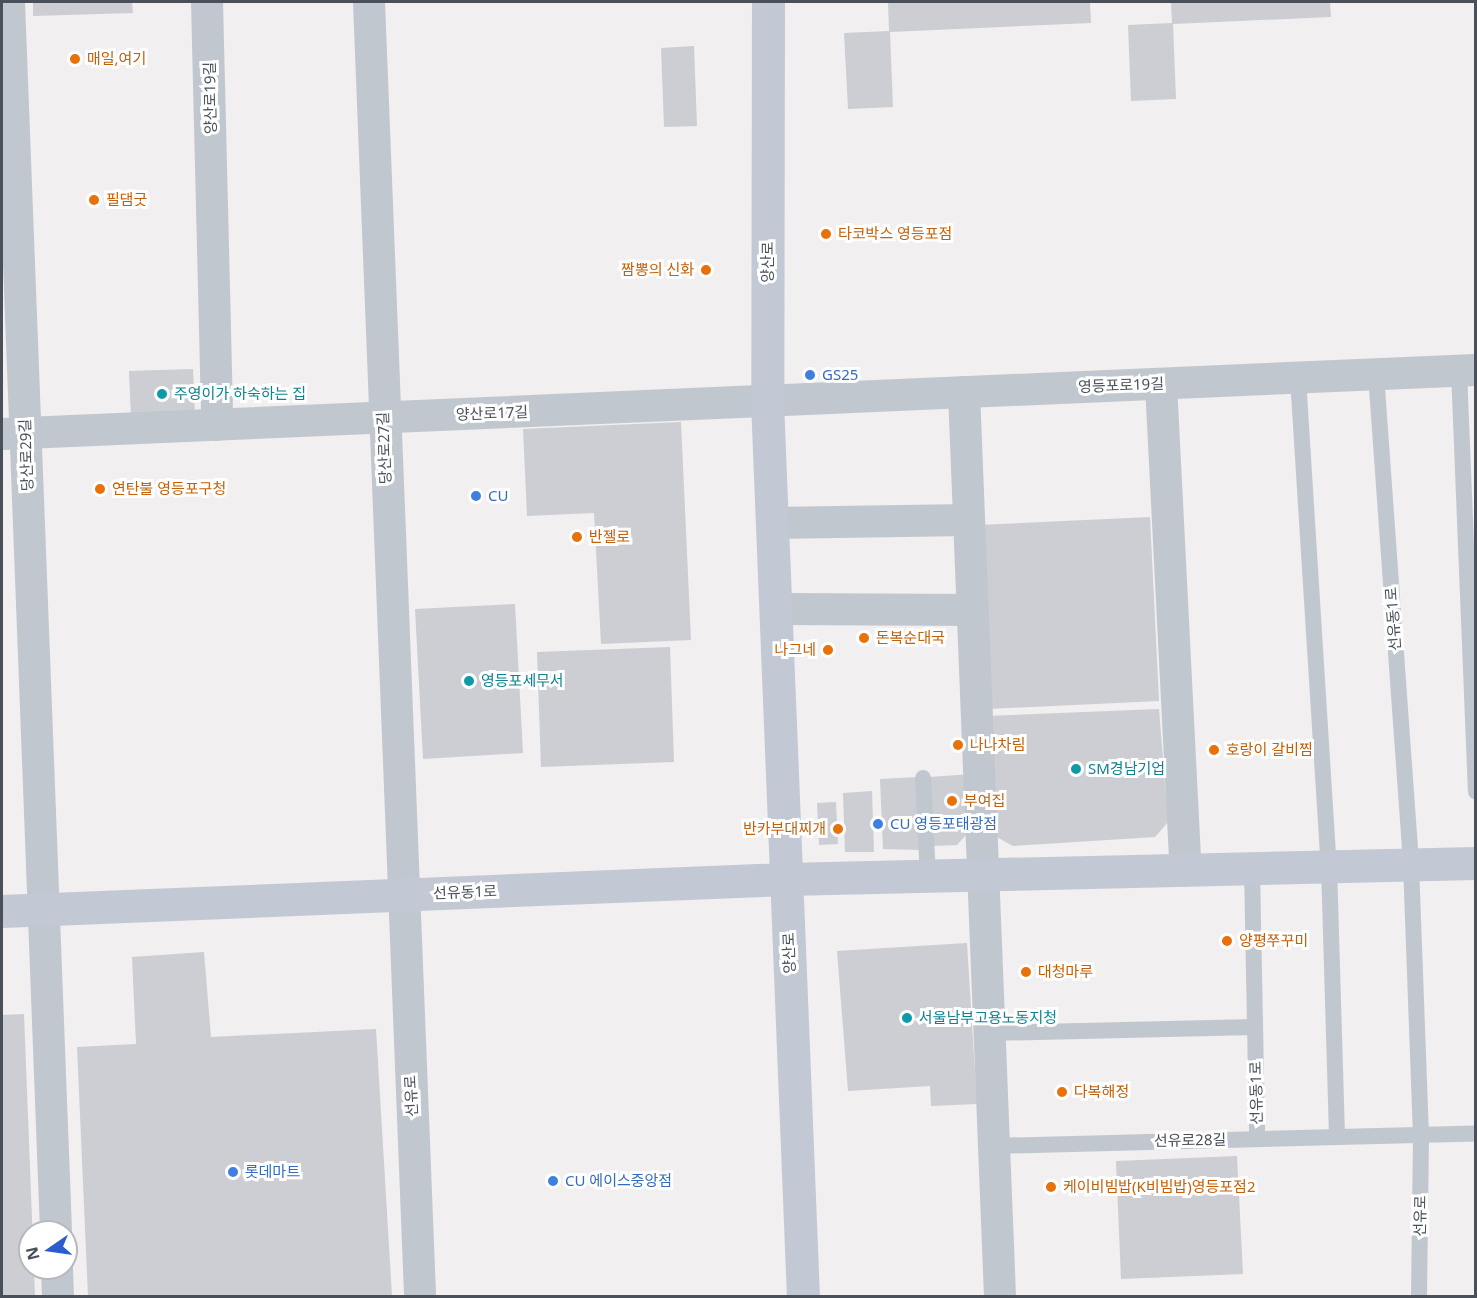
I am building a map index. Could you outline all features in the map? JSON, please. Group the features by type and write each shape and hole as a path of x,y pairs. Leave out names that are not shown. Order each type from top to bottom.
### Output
{"street":[{"name":"당산로29길","path":"9,2 13,434 46,909"},
{"name":"양산로19길","path":"207,2 217,425"},
{"name":"당산로27길","path":"369,2 382,418 402,895"},
{"name":"양산로","path":"768,2 767,401 803,1296"},
{"name":"영등포로19길","path":"767,401 1467,371"},
{"path":"1161,384 1186,870"},
{"path":"964,392 1000,1296"},
{"name":"양산로17길","path":"13,434 767,401"},
{"path":"772,523 969,520"},
{"path":"776,609 973,610"},
{"name":"선유동1로","path":"2,911 786,879 1476,863"},
{"name":"선유로","path":"402,895 420,1296"},
{"path":"46,909 56,1220"},
{"path":"57,1280 58,1296"}],"lane":[{"path":"1467,371 1476,792"},
{"name":"선유동1로","path":"1376,374 1411,864 1421,1135"},
{"path":"1298,378 1329,866 1337,1137"},
{"path":"923,778 928,876"},
{"name":"선유동1로","path":"1252,868 1257,1139"},
{"path":"990,1033 1255,1027"},
{"name":"선유로28길","path":"994,1146 1476,1133"},
{"name":"선유로","path":"1419,1296 1421,1135"}],"building":[{"path":"33,2 132,2 133,13 33,16"},
{"path":"888,2 1090,2 1091,23 890,32 893,107 848,109 844,33 889,31"},
{"path":"1171,2 1330,2 1331,17 1173,24 1176,99 1131,101 1128,25 1172,23"},
{"path":"694,46 697,126 664,127 661,48"},
{"name":"주영이가 하숙하는 집","path":"193,369 195,417 131,418 129,371"},
{"path":"681,422 691,640 601,644 594,513 527,516 523,429"},
{"path":"1150,517 1159,701 988,709 978,525"},
{"name":"영등포세무서","path":"515,604 523,753 423,759 415,609"},
{"path":"670,647 674,762 541,767 537,652"},
{"name":"SM경남기업","path":"1159,709 1168,822 1155,837 1013,846 993,835 986,716"},
{"name":"부여집","path":"972,774 974,826 957,845 932,846 929,777"},
{"path":"918,777 921,850 883,849 880,779"},
{"path":"872,791 874,852 845,852 843,793"},
{"path":"836,802 838,844 819,845 817,803"},
{"name":"서울남부고용노동지청","path":"967,943 977,1104 931,1106 930,1086 848,1091 837,951"},
{"name":"롯데마트","path":"204,952 211,1037 376,1029 392,1296 88,1296 77,1047 136,1044 132,957"},
{"path":"24,1014 32,1220 18,1220 18,1280 34,1280 35,1296 2,1296 2,1015"},
{"path":"1237,1156 1243,1274 1121,1279 1116,1161"}],"place":[{"name":"매일,여기","path":"75,59"},
{"name":"필댐굿","path":"94,200"},
{"name":"타코박스 영등포점","path":"826,234"},
{"name":"짬뽕의 신화","path":"706,270"},
{"name":"GS25","path":"810,375"},
{"name":"주영이가 하숙하는 집","path":"162,394"},
{"name":"연탄불 영등포구청","path":"100,489"},
{"name":"CU","path":"476,496"},
{"name":"반젤로","path":"577,537"},
{"name":"돈복순대국","path":"864,638"},
{"name":"나그네","path":"828,650"},
{"name":"영등포세무서","path":"469,681"},
{"name":"나나차림","path":"958,745"},
{"name":"호랑이 갈비찜","path":"1214,750"},
{"name":"SM경남기업","path":"1076,769"},
{"name":"부여집","path":"952,801"},
{"name":"CU 영등포태광점","path":"878,824"},
{"name":"반카부대찌개","path":"838,829"},
{"name":"양평쭈꾸미","path":"1227,941"},
{"name":"대청마루","path":"1026,972"},
{"name":"서울남부고용노동지청","path":"907,1018"},
{"name":"다복해정","path":"1062,1092"},
{"name":"롯데마트","path":"233,1172"},
{"name":"CU 에이스중앙점","path":"553,1181"},
{"name":"케이비빔밥(K비빔밥)영등포점2","path":"1051,1187"}]}
